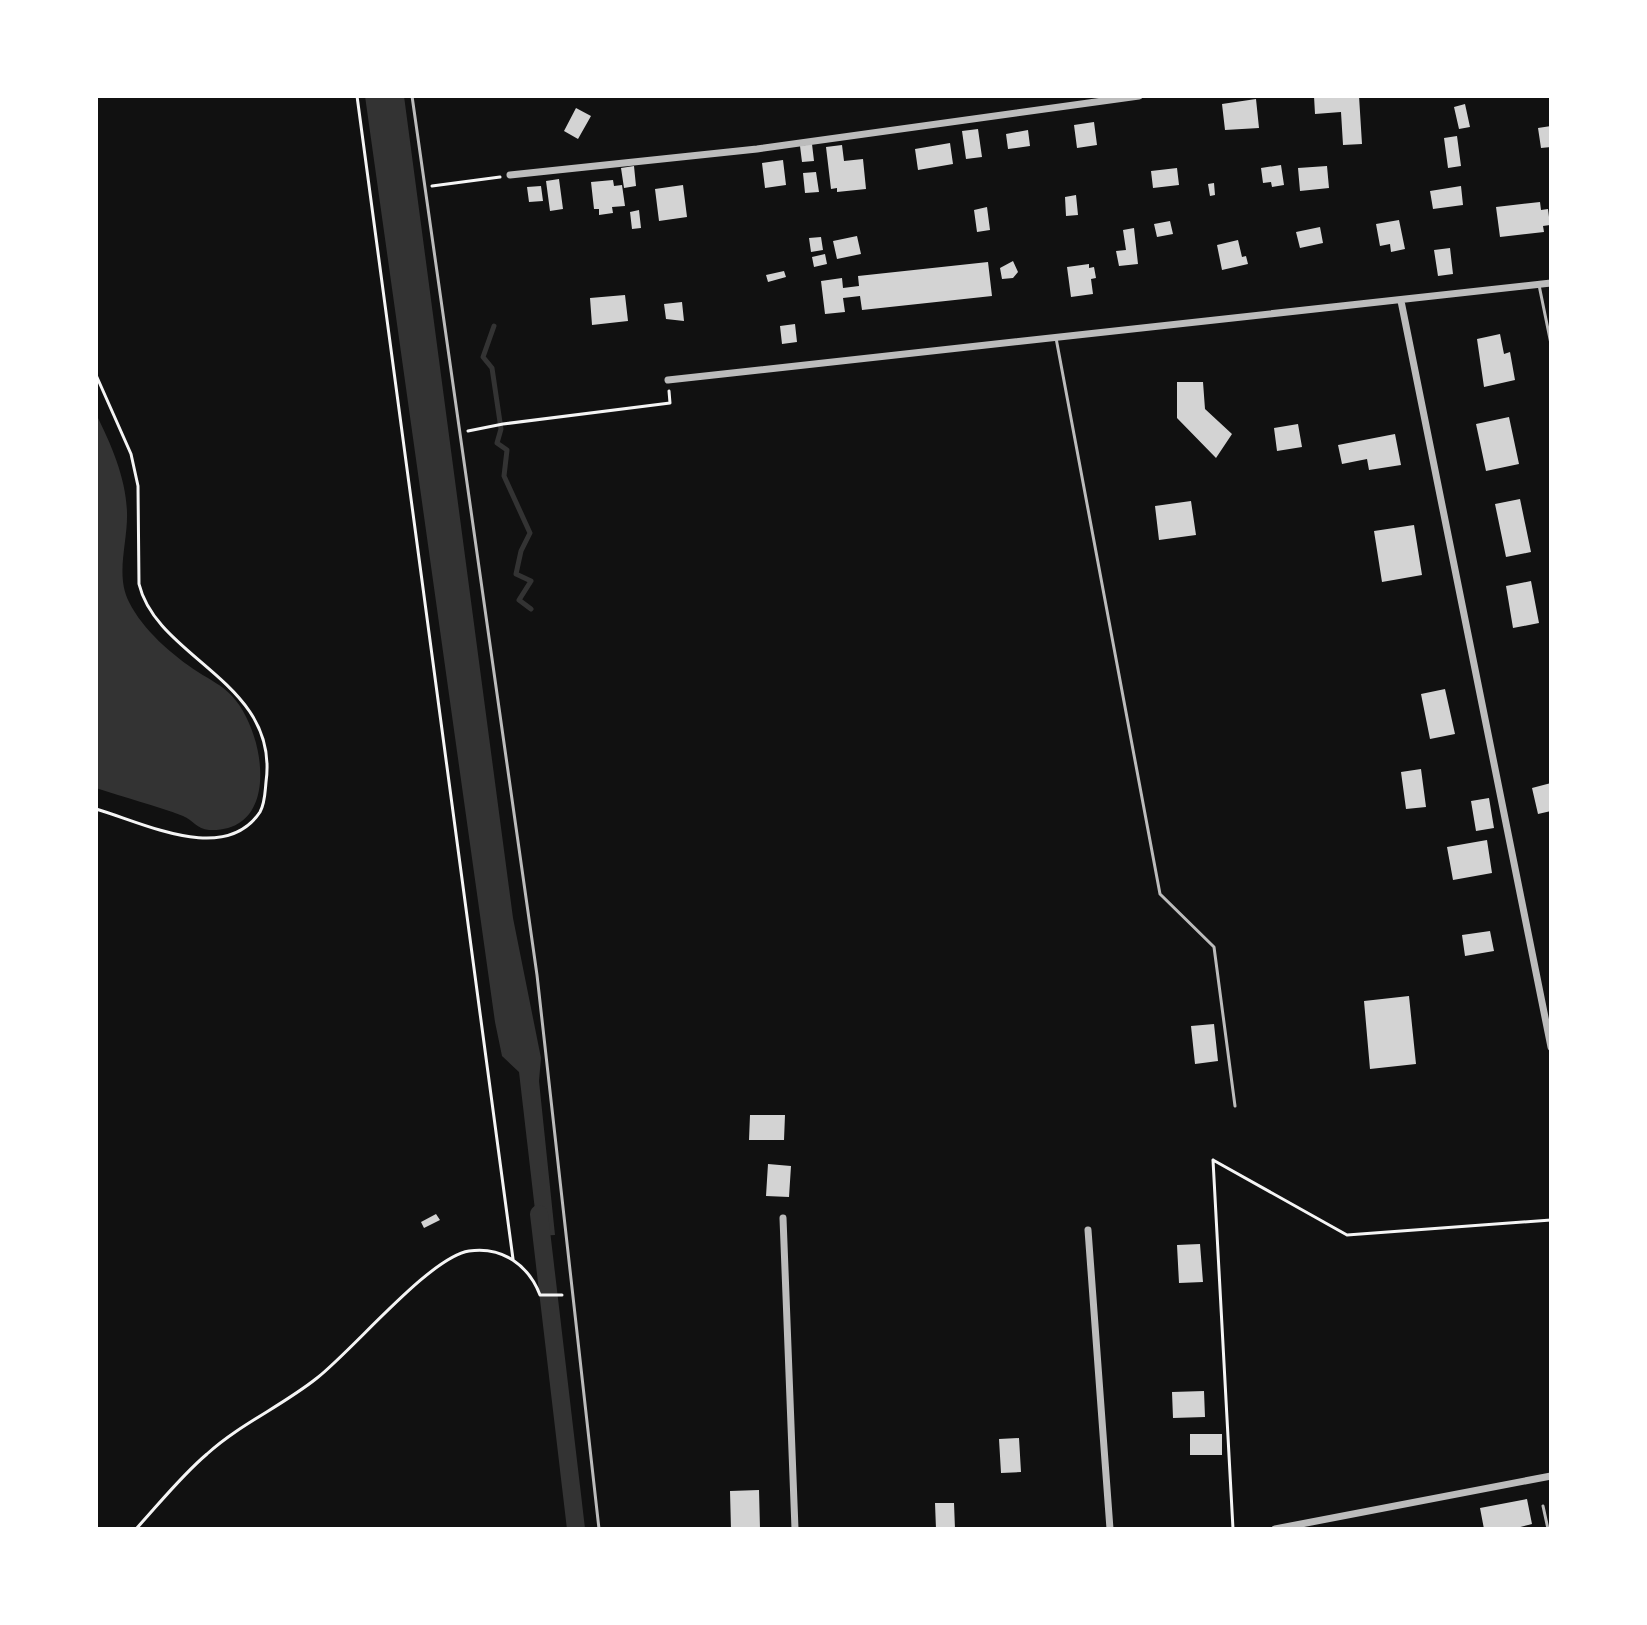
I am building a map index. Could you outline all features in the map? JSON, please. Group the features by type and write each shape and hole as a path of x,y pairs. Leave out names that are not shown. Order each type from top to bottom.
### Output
{"street":[{"path":"510,175 757,149 1139,96"},
{"path":"668,380 1551,283"},
{"path":"1401,301 1551,1047"},
{"path":"783,1218 795,1529"},
{"path":"1088,1230 1110,1529"},
{"path":"1275,1529 1316,1525 1551,1476"}],"lane":[{"path":"412,96 537,975 599,1529"},
{"path":"1539,284 1551,344"},
{"path":"1056,338 1160,894 1214,947 1235,1106"},
{"path":"1543,1506 1548,1529"}],"path":[{"path":"357,96 513,1259"},
{"path":"424,187 510,175"},
{"path":"96,375 131,454 138,486 139,584 142,598 171,631 234,691 259,729 268,773 263,807 250,826 231,837 179,835 96,809"},
{"path":"459,434 487,426 670,403 668,380"},
{"path":"1233,1529 1213,1160 1347,1235 1551,1220"},
{"path":"136,1529 207,1454 316,1379 368,1333 426,1273 448,1258 469,1251 487,1251 513,1259 529,1271 543,1296 550,1296"}],"shaded area":[{"path":"365,96 404,96 513,918 541,1058 539,1081 555,1235 538,1236 519,1072 502,1056 495,1022"},
{"path":"96,414 112,449 124,487 127,524 123,580 129,602 150,632 168,650 232,696 253,732 260,777 257,798 248,815 232,827 205,829 162,808 96,788"}],"building":[{"path":"1314,96 1359,96 1362,144 1343,145 1341,112 1315,114"},
{"path":"1256,99 1259,128 1225,130 1222,104"},
{"path":"1465,104 1470,127 1459,129 1454,107"},
{"path":"576,108 591,116 578,139 564,131"},
{"path":"1094,122 1097,145 1077,148 1074,125"},
{"path":"1551,126 1551,147 1541,148 1538,128"},
{"path":"978,129 982,157 966,159 962,131"},
{"path":"1028,130 1030,146 1008,149 1006,134"},
{"path":"1457,136 1461,166 1448,168 1444,138"},
{"path":"950,143 953,164 918,170 915,149"},
{"path":"812,144 814,161 802,162 800,146"},
{"path":"842,145 844,161 863,159 866,189 837,192 837,188 831,189 826,147"},
{"path":"783,160 786,185 765,188 762,163"},
{"path":"1281,165 1284,185 1272,187 1271,182 1263,183 1261,168"},
{"path":"634,166 636,186 624,188 621,168"},
{"path":"1327,166 1329,188 1300,191 1298,168"},
{"path":"1177,168 1179,185 1153,188 1151,171"},
{"path":"816,172 819,192 805,193 803,173"},
{"path":"559,179 563,209 550,211 546,181"},
{"path":"613,180 614,186 622,185 625,206 612,207 613,213 599,215 599,209 594,209 591,182"},
{"path":"1214,183 1215,195 1210,196 1208,184"},
{"path":"683,185 687,217 659,221 655,189"},
{"path":"541,186 543,201 529,202 527,187"},
{"path":"1461,186 1463,205 1433,209 1430,191"},
{"path":"1076,195 1078,215 1066,216 1065,197"},
{"path":"1540,202 1541,210 1548,209 1550,225 1543,226 1544,232 1500,237 1496,207"},
{"path":"987,207 990,230 977,232 974,210"},
{"path":"639,210 641,228 632,229 630,212"},
{"path":"1399,220 1405,249 1391,252 1390,244 1380,246 1376,224"},
{"path":"1170,221 1173,234 1157,237 1154,224"},
{"path":"1320,227 1323,243 1300,248 1296,232"},
{"path":"1134,228 1138,264 1119,266 1116,251 1126,250 1123,230"},
{"path":"857,236 861,254 837,259 833,241"},
{"path":"821,237 823,250 811,252 809,238"},
{"path":"1238,240 1242,257 1246,256 1248,264 1222,270 1217,245"},
{"path":"1450,248 1453,274 1438,276 1434,250"},
{"path":"825,254 827,264 814,267 812,257"},
{"path":"1013,261 1018,272 1013,278 1002,279 1000,268"},
{"path":"988,262 992,296 862,310 860,296 843,298 845,312 825,314 821,281 842,278 843,288 859,286 858,276"},
{"path":"1089,264 1089,268 1094,267 1096,278 1091,279 1093,294 1071,297 1067,267"},
{"path":"784,271 786,277 768,282 766,275"},
{"path":"625,295 628,321 592,325 590,298"},
{"path":"682,302 684,321 666,319 664,304"},
{"path":"795,324 797,342 782,344 780,326"},
{"path":"1500,334 1504,354 1510,352 1515,380 1484,387 1477,339"},
{"path":"1177,382 1203,382 1205,409 1232,434 1216,458 1177,418"},
{"path":"1509,417 1519,464 1486,471 1476,424"},
{"path":"1298,424 1302,447 1277,451 1274,428"},
{"path":"1395,434 1401,465 1369,470 1367,459 1342,464 1338,445"},
{"path":"1520,499 1531,552 1506,557 1495,504"},
{"path":"1191,501 1196,535 1159,540 1155,506"},
{"path":"1414,525 1422,575 1382,582 1374,531"},
{"path":"1531,581 1539,623 1513,628 1506,586"},
{"path":"1445,689 1455,734 1430,739 1421,694"},
{"path":"1421,769 1426,807 1406,809 1401,772"},
{"path":"1551,783 1551,811 1538,814 1532,788"},
{"path":"1489,798 1494,828 1476,831 1471,801"},
{"path":"1487,840 1492,873 1453,880 1447,847"},
{"path":"1490,931 1494,951 1465,956 1462,935"},
{"path":"1409,996 1416,1064 1370,1069 1364,1001"},
{"path":"1214,1024 1218,1061 1195,1064 1191,1026"},
{"path":"750,1115 785,1115 784,1140 749,1140"},
{"path":"768,1164 791,1166 789,1197 766,1196"},
{"path":"436,1214 440,1220 424,1228 421,1222"},
{"path":"1200,1244 1203,1282 1179,1283 1177,1245"},
{"path":"1204,1391 1205,1417 1173,1418 1172,1392"},
{"path":"1190,1434 1222,1434 1222,1455 1190,1455"},
{"path":"1019,1438 1021,1472 1001,1473 999,1439"},
{"path":"759,1490 760,1529 731,1529 730,1491"},
{"path":"1527,1499 1532,1524 1513,1529 1484,1529 1480,1508"},
{"path":"935,1503 954,1503 955,1529 936,1529"}],"waterway":[{"path":"494,326 483,357 492,368 501,429 497,443 507,450 504,476 530,533 521,551 516,574 531,581 519,600 531,609"},
{"path":"539,1214 576,1529"}]}
